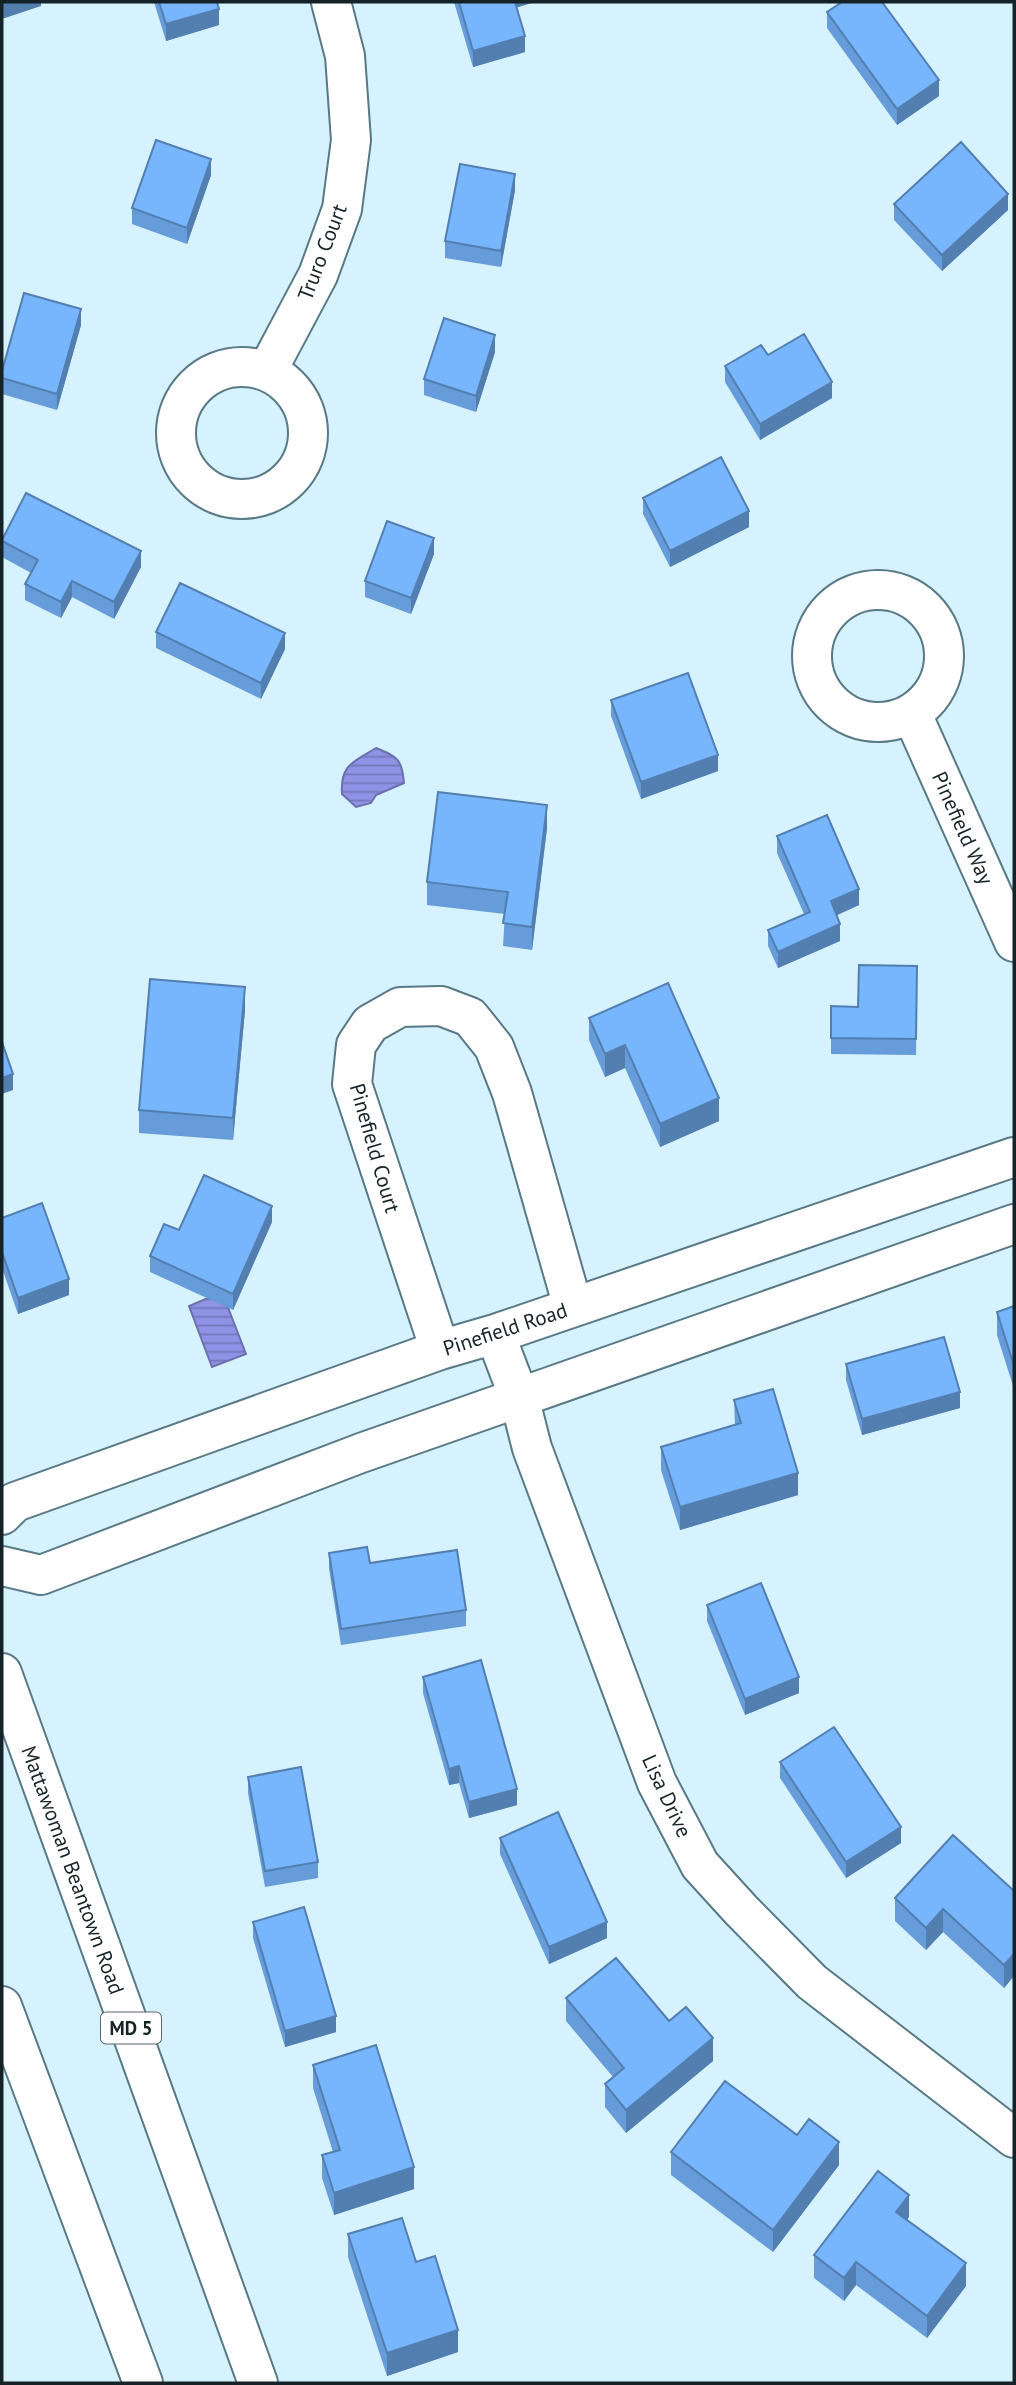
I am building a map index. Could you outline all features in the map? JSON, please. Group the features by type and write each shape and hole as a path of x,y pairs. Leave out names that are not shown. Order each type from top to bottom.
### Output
{"main road":[{"name":"Truro Court","path":"267,371 318,275 342,209 351,140 345,56 331,2"},
{"name":"Pinefield Way","path":"912,713 1014,942"},
{"name":"Pinefield Court","path":"440,1350 352,1084 356,1045 370,1024 400,1007 441,1006 470,1017 494,1047 512,1093 573,1307"},
{"name":"Pinefield Road","path":"2,1514 15,1502 440,1350 495,1334 1014,1157"},
{"path":"2,1566 41,1575 348,1458 1014,1224"},
{"name":"Lisa Drive","path":"495,1334 519,1397 532,1448 657,1783 700,1865 812,1982 1014,2137"},
{"name":"Mattawoman Beantown Road","path":"2,1673 258,2383"},
{"path":"2,2006 143,2383"}],"water":[{"path":"376,748 398,760 404,783 376,795 371,803 356,807 342,794 343,776 350,765"},
{"path":"222,1292 246,1354 212,1367 189,1306"}],"building":[{"path":"159,2 217,2 219,9 166,24"},
{"path":"459,2 515,2 525,36 473,51"},
{"path":"842,2 882,2 939,80 897,109 827,12"},
{"path":"156,140 211,159 187,228 132,208"},
{"path":"961,142 1008,194 942,255 894,204"},
{"path":"460,164 515,174 501,251 445,241"},
{"path":"24,293 81,309 57,394 2,378"},
{"path":"444,318 495,335 476,396 424,379"},
{"path":"804,334 832,382 760,424 725,366 761,345 768,355"},
{"path":"721,457 749,511 670,551 643,498"},
{"path":"26,493 141,551 114,602 72,581 61,602 25,584 38,560 2,540"},
{"path":"387,521 434,538 411,598 365,581"},
{"path":"180,583 285,633 261,683 156,632"},
{"path":"688,673 718,755 641,782 611,700"},
{"path":"438,792 547,805 532,927 503,923 508,892 427,882"},
{"path":"827,815 859,889 831,901 840,924 778,952 768,930 810,912 777,836"},
{"path":"859,965 917,966 916,1039 831,1038 831,1006 858,1007"},
{"path":"150,979 245,987 233,1118 139,1110"},
{"path":"668,983 719,1098 660,1124 625,1045 605,1054 589,1018"},
{"path":"2,1042 13,1074 2,1078"},
{"path":"204,1175 272,1206 233,1294 150,1256 164,1224 179,1230"},
{"path":"42,1203 69,1279 18,1298 2,1252 2,1218"},
{"path":"1014,1306 1014,1366 997,1312"},
{"path":"944,1337 960,1392 862,1419 846,1364"},
{"path":"773,1389 798,1473 680,1507 661,1447 741,1423 734,1400"},
{"path":"367,1547 370,1563 457,1550 466,1610 341,1629 329,1553"},
{"path":"761,1583 799,1677 745,1699 707,1605"},
{"path":"481,1660 517,1789 469,1802 459,1766 449,1769 423,1677"},
{"path":"834,1727 901,1827 846,1862 780,1762"},
{"path":"301,1767 318,1862 265,1871 248,1777"},
{"path":"558,1812 607,1922 549,1947 500,1838"},
{"path":"953,1835 1014,1891 1014,1954 1004,1965 943,1909 926,1928 895,1898"},
{"path":"304,1907 336,2016 285,2031 253,1922"},
{"path":"616,1958 669,2021 686,2007 713,2038 626,2110 605,2084 624,2068 566,1998"},
{"path":"376,2045 414,2167 334,2193 322,2155 340,2150 313,2065"},
{"path":"725,2081 797,2135 809,2119 839,2142 773,2230 671,2152"},
{"path":"878,2171 909,2195 896,2212 966,2263 927,2316 856,2262 844,2278 814,2255"},
{"path":"402,2218 416,2262 435,2256 458,2330 387,2353 348,2234"}]}
